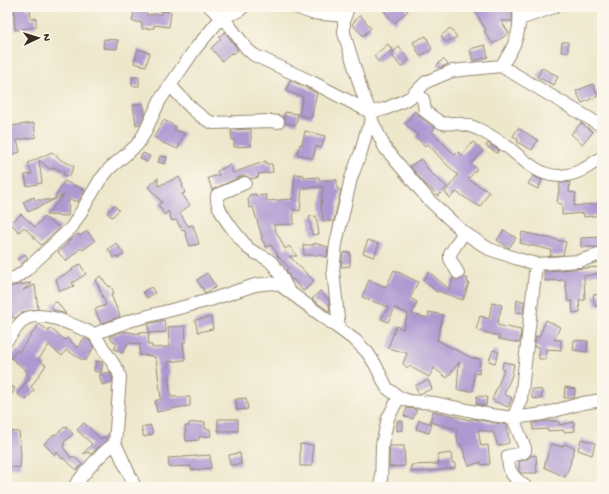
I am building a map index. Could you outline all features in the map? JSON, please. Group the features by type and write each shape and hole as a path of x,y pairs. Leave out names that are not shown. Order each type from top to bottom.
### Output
{"street":[{"path":"210,7 229,25 247,49 254,55 312,82 371,116"},
{"path":"7,268 11,279 26,270 72,227 100,180 110,168 138,145 160,100 195,49 216,24 228,15 239,11 243,7"},
{"path":"295,7 317,14 346,12 344,33 362,92 385,148 428,199 464,232 489,249 536,264 579,261 602,254"},
{"path":"501,66 510,53 517,37 520,20 519,7"},
{"path":"520,20 554,7"},
{"path":"339,328 333,270 336,244 351,178 361,152 371,116 411,97 426,82 452,71 501,66 602,126"},
{"path":"170,85 196,113 206,121 213,124 270,121 278,122"},
{"path":"415,92 423,99 425,111 436,120 444,123 469,125 477,128 497,140 522,160 546,175 558,176 574,173 582,170 602,157"},
{"path":"245,183 218,195 217,202 220,210 248,248 267,258 273,264 288,291"},
{"path":"458,274 450,259 450,254 464,232"},
{"path":"526,487 511,473 508,466 508,456 523,453 525,451 513,418 521,399 536,264"},
{"path":"94,334 129,321 228,295 255,285 276,284 280,285 356,341 367,352 375,364 387,388 399,397 409,401 435,403 491,415 513,418 543,414 583,403 602,400"},
{"path":"7,340 25,319 37,316 62,320 94,334 116,366 120,377 115,443 135,487"},
{"path":"381,487 382,445 388,418 399,397"},
{"path":"74,487 100,454 115,443"}],"building":[{"path":"14,7 26,7 26,9 30,9 31,19 36,18 36,27 15,30"},
{"path":"135,7 148,7 146,15 161,14 161,11 171,12 169,27 154,25 154,28 142,29 142,23 132,21"},
{"path":"381,7 405,7 408,11 394,23"},
{"path":"473,7 512,7 512,21 501,21 509,33 493,44 484,31 486,30"},
{"path":"360,15 371,28 363,36 352,24"},
{"path":"450,28 457,37 446,42 441,36"},
{"path":"225,32 238,50 233,54 232,52 222,61 211,48 221,39 219,37"},
{"path":"426,36 432,49 420,56 413,42"},
{"path":"104,39 118,40 117,49 103,48"},
{"path":"562,42 568,42 568,52 561,52"},
{"path":"388,44 392,50 378,62 374,56"},
{"path":"485,45 488,57 473,61 470,49"},
{"path":"399,47 409,60 401,67 391,54"},
{"path":"138,49 150,53 146,66 134,63"},
{"path":"443,59 448,64 440,68 437,65"},
{"path":"542,68 558,76 554,85 537,77"},
{"path":"132,77 139,77 139,86 132,86"},
{"path":"290,80 317,93 311,118 299,115 303,97 286,91"},
{"path":"593,84 598,96 582,103 576,91"},
{"path":"143,103 145,114 140,124 136,125 133,105"},
{"path":"415,111 420,117 435,128 432,132 455,155 458,152 462,155 473,142 483,151 471,164 477,169 468,179 489,192 480,207 456,192 450,198 445,192 458,175 428,144 425,146 416,137 418,135 405,124"},
{"path":"285,112 298,114 296,125 285,123"},
{"path":"164,120 176,127 174,130 184,133 178,149 163,143 154,137"},
{"path":"34,123 36,137 17,140 20,152 10,155 7,139 12,138 11,126"},
{"path":"581,123 593,132 582,144 571,134"},
{"path":"518,128 538,140 532,150 517,142 518,139 513,136"},
{"path":"251,129 251,146 234,147 234,140 232,140 231,130"},
{"path":"305,131 325,136 321,148 316,146 313,158 297,154 300,144 302,145"},
{"path":"488,143 499,150 497,153 486,146"},
{"path":"52,152 61,160 74,166 69,177 63,174 64,172 53,167 51,170 39,160 42,183 27,186 25,175 32,174 28,163"},
{"path":"143,153 150,156 147,162 140,158"},
{"path":"160,156 167,157 165,164 158,162"},
{"path":"421,159 430,172 447,187 438,196 424,183 410,166"},
{"path":"266,161 266,164 272,164 273,172 258,174 259,177 251,179 246,176 242,176 212,190 208,178 219,175 217,171 230,165 233,173"},
{"path":"295,174 304,175 304,178 319,177 319,180 337,180 337,189 341,190 334,221 323,221 321,206 323,187 302,188 300,211 293,209 294,224 273,225 285,249 289,246 297,256 289,256 313,280 313,283 303,291 293,279 291,280 286,270 289,268 277,256 278,255 271,245 266,247 261,238 262,237 253,207 249,208 248,199 250,198 249,195 256,194 256,196 266,195 267,201 293,199"},
{"path":"533,176 542,180 538,189 528,184"},
{"path":"179,177 185,193 182,194 190,205 180,213 188,226 193,225 199,244 190,246 184,229 182,230 176,220 172,221 168,211 165,215 158,205 162,202 148,187 158,178 158,186"},
{"path":"64,181 85,190 78,202 69,199 68,216 46,215 64,195 54,200"},
{"path":"570,182 569,192 576,193 574,206 602,203 602,215 584,217 584,213 562,215 562,204 557,203 560,183"},
{"path":"34,197 35,200 53,200 28,212 23,202"},
{"path":"114,205 119,210 112,217 107,213"},
{"path":"21,214 35,227 44,217 60,228 41,245 24,227 19,232 11,224"},
{"path":"316,216 319,234 312,235 309,217"},
{"path":"504,230 516,238 509,248 497,240"},
{"path":"87,231 95,241 83,250 81,248 66,261 58,252 68,243 67,242 78,234 80,236"},
{"path":"522,232 566,242 563,255 550,256 551,250 520,243"},
{"path":"602,237 602,247 581,247 581,238"},
{"path":"368,240 379,244 374,257 363,253"},
{"path":"116,243 124,254 118,258 116,256 114,258 108,249"},
{"path":"314,243 328,247 327,257 319,255 304,255 303,245 314,245"},
{"path":"350,252 350,266 341,267 343,253"},
{"path":"25,254 28,258 21,264 18,259"},
{"path":"80,264 86,274 72,283 74,286 60,291 56,279 73,270 72,269"},
{"path":"601,267 601,273 584,276 585,300 579,300 580,312 573,313 572,301 568,301 565,280 545,281 544,271"},
{"path":"394,270 418,282 410,298 417,302 412,314 428,318 429,312 443,315 437,340 472,358 480,359 479,374 474,373 473,391 457,390 459,362 447,378 434,368 429,377 409,366 408,368 403,364 407,353 388,348 396,326 403,329 408,314 395,308 388,322 381,319 388,307 362,297 369,280 386,287"},
{"path":"429,272 449,289 453,278 458,280 464,277 468,279 467,282 469,283 463,300 438,291 437,292 423,280"},
{"path":"207,273 216,287 205,293 197,280"},
{"path":"100,276 109,287 111,286 114,294 111,295 120,316 101,324 95,309 106,305 95,281"},
{"path":"31,283 23,290 35,285 38,309 23,312 15,318 12,318 11,313 8,313 7,307 11,305 8,287"},
{"path":"151,287 155,293 147,298 143,292"},
{"path":"320,291 329,300 330,312 312,299"},
{"path":"602,294 602,305 595,306 593,295"},
{"path":"517,300 524,301 523,313 516,312"},
{"path":"57,302 66,314 53,310 51,306 53,303"},
{"path":"492,303 502,305 497,325 521,330 520,343 499,339 499,336 476,330 480,316 489,319"},
{"path":"211,317 213,329 198,332 195,320"},
{"path":"164,320 166,332 149,333 148,324"},
{"path":"546,320 560,327 554,340 561,340 561,350 546,349 546,359 539,359 539,347 534,347 536,336 539,337"},
{"path":"39,324 49,331 50,328 65,340 67,338 78,348 84,338 90,341 94,347 86,360 83,360 66,350 62,356 49,345 38,360 46,365 31,387 34,390 26,400 17,394 30,377 26,374 28,372 11,358 17,350 19,352"},
{"path":"185,326 186,342 183,342 185,360 168,362 168,377 171,397 190,397 190,406 157,412 155,401 161,399 156,358 154,358 154,356 139,355 140,344 128,343 122,353 114,349 117,344 109,337 124,331 139,334 139,332 149,333 148,345 152,345 152,348 169,347 168,327"},
{"path":"574,340 588,341 587,352 573,350"},
{"path":"493,350 499,352 495,363 489,361"},
{"path":"96,361 103,362 101,373 94,371"},
{"path":"503,362 514,364 512,375 504,394 512,398 508,407 492,400 504,370 502,369"},
{"path":"110,372 112,382 102,385 99,375"},
{"path":"428,380 432,389 419,394 415,386"},
{"path":"7,385 15,388 12,394 7,392"},
{"path":"565,387 575,389 574,398 564,398"},
{"path":"532,389 542,390 541,399 532,398"},
{"path":"477,396 487,397 486,406 476,404"},
{"path":"246,398 248,409 237,410 236,399"},
{"path":"407,408 417,409 413,419 404,416"},
{"path":"433,411 471,420 474,419 507,425 509,443 498,446 493,432 478,430 481,446 488,445 490,464 481,465 481,462 469,466 461,444 458,444 456,429 430,422"},
{"path":"218,419 238,419 238,431 218,431"},
{"path":"419,420 432,424 429,433 416,429"},
{"path":"397,421 403,421 403,430 397,431"},
{"path":"559,421 559,425 574,422 575,431 547,431 547,429 533,430 533,423"},
{"path":"205,422 205,429 210,429 211,436 199,437 199,440 186,441 185,426 189,426 189,423"},
{"path":"84,423 101,439 104,436 107,440 91,454 88,452 83,454 92,444 77,430"},
{"path":"150,425 153,434 144,437 141,428"},
{"path":"66,426 73,434 63,443 65,444 63,447 71,458 73,456 82,464 77,470 63,458 62,459 57,452 55,455 44,444 54,434 55,435"},
{"path":"7,431 19,432 21,456 20,468 7,466"},
{"path":"581,439 595,443 592,455 578,450"},
{"path":"300,444 313,445 312,466 300,466"},
{"path":"551,444 562,447 564,444 575,448 565,477 544,467"},
{"path":"390,446 404,446 405,466 389,467"},
{"path":"240,453 241,464 230,465 229,455"},
{"path":"451,453 452,463 455,463 455,468 411,472 411,465 439,464 437,455"},
{"path":"210,455 211,468 191,470 191,466 169,467 168,458"},
{"path":"536,455 537,473 521,473 519,471 519,461"}]}
